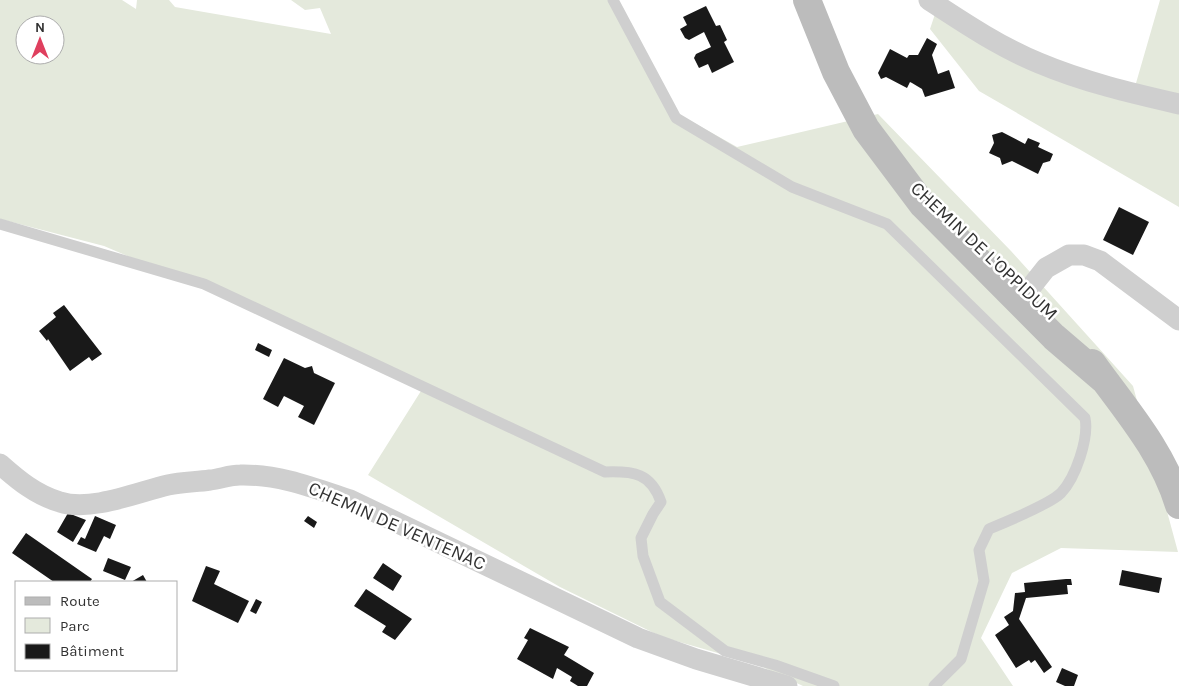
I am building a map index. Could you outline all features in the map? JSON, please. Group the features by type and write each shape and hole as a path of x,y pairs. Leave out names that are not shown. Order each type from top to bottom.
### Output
{"street":[{"name":"CHEMIN DE L'OPPIDUM","path":"807,0 836,72 866,129 923,205 1025,296 1080,360 1103,378 1150,442 1165,468 1179,505"},
{"path":"929,0 971,27 1038,63 1114,89 1179,104"},
{"path":"1025,296 1046,268 1070,255 1084,255 1100,261 1179,320"},
{"name":"CHEMIN DE VENTENAC","path":"0,464 26,487 62,503 82,504 107,501 171,484 237,475 266,475 300,483 350,500 638,638 696,659 787,686"}],"lane":[{"path":"613,0 676,118 792,187 887,224 1085,418 1087,427 1083,448 1076,467 1061,493 1028,512 990,529 979,550 984,581 961,659 934,686"},
{"path":"0,224 204,284 605,472 623,472 645,477 656,487 661,502 642,538 643,556 660,602 725,651 775,665 834,686"}],"green space":[{"path":"0,0 122,0 136,9 137,0 169,0 175,7 331,34 320,8 305,10 291,0 611,0 673,111 737,147 878,114 1011,251 1133,386 1178,552 1061,548 1012,573 981,638 1013,686 803,686 756,664 662,637 560,587 368,475 426,383 104,246 0,219"},
{"path":"1160,0 1179,0 1179,207 979,91 930,29 936,11 1132,97"}],"building":[{"path":"706,6 716,26 720,25 727,40 724,42 734,62 712,73 708,64 699,68 694,58 696,54 711,47 704,32 689,40 685,38 680,29 687,25 683,17"},
{"path":"927,38 937,44 932,55 938,74 949,70 955,88 925,97 922,89 910,82 907,88 886,77 881,79 878,73 890,49 907,58 909,55 918,55"},
{"path":"1002,132 1025,144 1028,138 1040,143 1038,147 1053,154 1050,161 1043,163 1038,174 1012,161 1002,165 1000,158 989,153 994,143 992,135"},
{"path":"1119,207 1149,222 1133,255 1103,240"},
{"path":"64,305 102,354 92,361 89,357 70,371 48,339 47,341 39,331 56,317 53,313"},
{"path":"258,343 272,350 269,357 255,350"},
{"path":"284,358 305,368 312,366 314,373 335,383 314,425 298,417 304,406 284,396 278,407 263,399"},
{"path":"68,513 86,520 73,542 57,532"},
{"path":"95,516 116,525 110,539 104,536 96,552 77,544 81,537 85,539"},
{"path":"308,516 317,522 314,528 304,521"},
{"path":"26,533 92,579 91,581 53,581 12,553"},
{"path":"108,558 131,567 125,580 103,571"},
{"path":"383,563 402,576 393,591 373,578"},
{"path":"206,566 220,571 214,584 249,601 238,623 192,601"},
{"path":"1122,570 1162,578 1159,593 1119,585"},
{"path":"143,575 146,581 133,581"},
{"path":"1071,579 1072,585 1067,585 1068,594 1026,598 1019,619 1052,667 1044,673 1035,660 1031,663 1029,660 1016,668 995,635 1009,625 1004,617 1013,611 1015,593 1025,592 1024,583"},
{"path":"366,589 412,619 395,640 382,632 386,626 354,606"},
{"path":"256,599 262,602 256,614 250,611"},
{"path":"530,628 569,647 564,655 594,673 587,686 578,686 570,681 572,677 557,668 553,679 517,659 528,640 524,638"},
{"path":"1062,668 1078,675 1074,686 1065,686 1056,682"}]}
